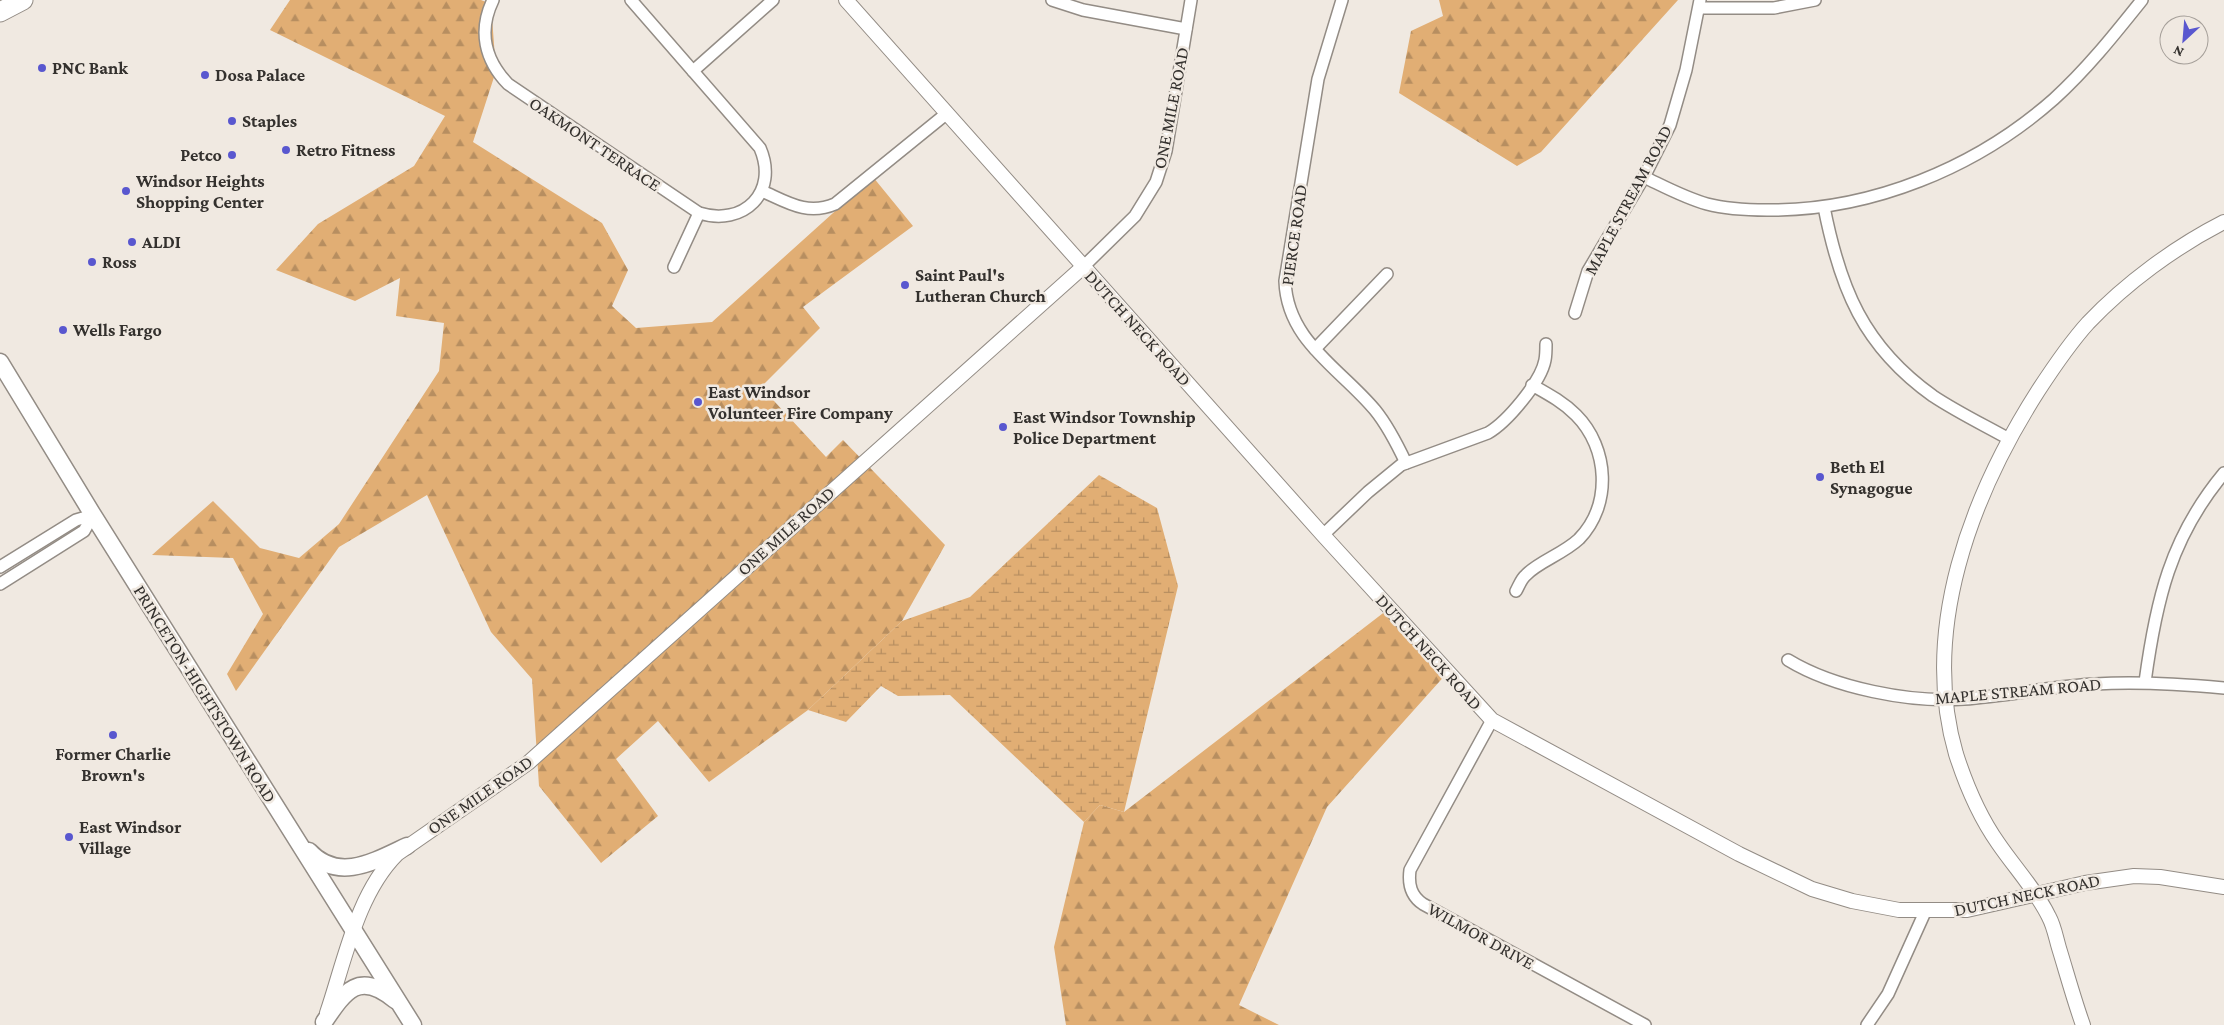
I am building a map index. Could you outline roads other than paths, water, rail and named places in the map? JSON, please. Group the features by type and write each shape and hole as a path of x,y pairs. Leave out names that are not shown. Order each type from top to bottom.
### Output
{"highway":[{"path":"0,12 23,0"}],"main road":[{"name":"PRINCETON-HIGHTSTOWN ROAD","path":"0,362 92,515 244,757 299,840 414,1025"},
{"path":"299,840 313,856 323,862 343,868 366,866 407,846"},
{"path":"324,1024 340,998 356,986 373,985 387,993 400,1004"}],"street":[{"name":"OAKMONT TERRACE","path":"493,0 488,11 484,36 492,63 504,80 699,213 718,217 739,213 756,200 762,191"},
{"path":"632,0 760,148 766,172 762,191 799,208 815,210 835,204 946,114"},
{"path":"694,71 773,0"},
{"name":"DUTCH NECK ROAD","path":"846,0 1323,535 1465,693 1492,720 1669,818 1799,883 1860,903 1899,910 1925,912 1967,910 2085,883 2134,876 2160,877 2224,887"},
{"path":"1052,0 1083,10 1186,29"},
{"name":"ONE MILE ROAD","path":"324,1024 367,894 385,866 407,846 498,786 528,763 1083,267 1135,216 1156,182 1166,151 1191,0"},
{"name":"PIERCE ROAD","path":"1342,0 1318,79 1285,281 1285,294 1291,317 1315,349 1374,409 1397,442 1406,463"},
{"path":"1700,4 1748,9 1774,8 1815,0"},
{"path":"1644,177 1689,198 1730,208 1773,210 1824,207 1886,193 1917,182 1968,158 2003,138 2038,113 2077,77 2142,0"},
{"name":"MAPLE STREAM ROAD","path":"1575,313 1588,271 1644,177 1670,125 1680,95 1700,4"},
{"path":"1824,207 1833,253 1840,273 1859,315 1872,336 1900,367 1933,395 2009,439"},
{"path":"674,267 699,213"},
{"path":"2083,1025 2050,918 2036,894 1997,842 1970,794 1955,751 1945,700 1944,642 1953,587 1980,502 2009,439 2052,369 2088,324 2158,263 2224,222"},
{"path":"1315,349 1387,274"},
{"path":"1323,535 1392,471 1406,463 1488,434 1499,427 1512,413 1532,385 1545,360 1546,344"},
{"path":"1516,591 1530,571 1562,553 1587,530 1595,515 1602,486 1598,451 1584,425 1562,403 1532,385"},
{"path":"2145,682 2151,636 2164,580 2185,532 2199,507 2224,473"},
{"path":"0,567 76,520 92,515"},
{"path":"0,584 84,531 92,515"},
{"name":"MAPLE STREAM ROAD","path":"1788,660 1828,678 1855,686 1925,700 1945,700 2049,687 2145,682 2224,688"},
{"name":"WILMOR DRIVE","path":"1492,720 1410,870 1409,879 1413,894 1423,904 1645,1025"},
{"path":"1867,1025 1888,994 1925,912"}],"place":[{"name":"PNC Bank","path":"42,68"},
{"name":"Dosa Palace","path":"205,75"},
{"name":"Staples","path":"232,121"},
{"name":"Retro Fitness","path":"286,150"},
{"name":"Petco","path":"232,155"},
{"name":"Windsor Heights Shopping Center","path":"126,191"},
{"name":"ALDI","path":"132,242"},
{"name":"Ross","path":"92,262"},
{"name":"Saint Paul's Lutheran Church","path":"905,285"},
{"name":"Wells Fargo","path":"63,330"},
{"name":"East Windsor Volunteer Fire Company","path":"698,402"},
{"name":"East Windsor Township Police Department","path":"1003,427"},
{"name":"Beth El Synagogue","path":"1820,477"},
{"name":"Former Charlie Brown's","path":"113,735"},
{"name":"East Windsor Village","path":"69,837"}]}
